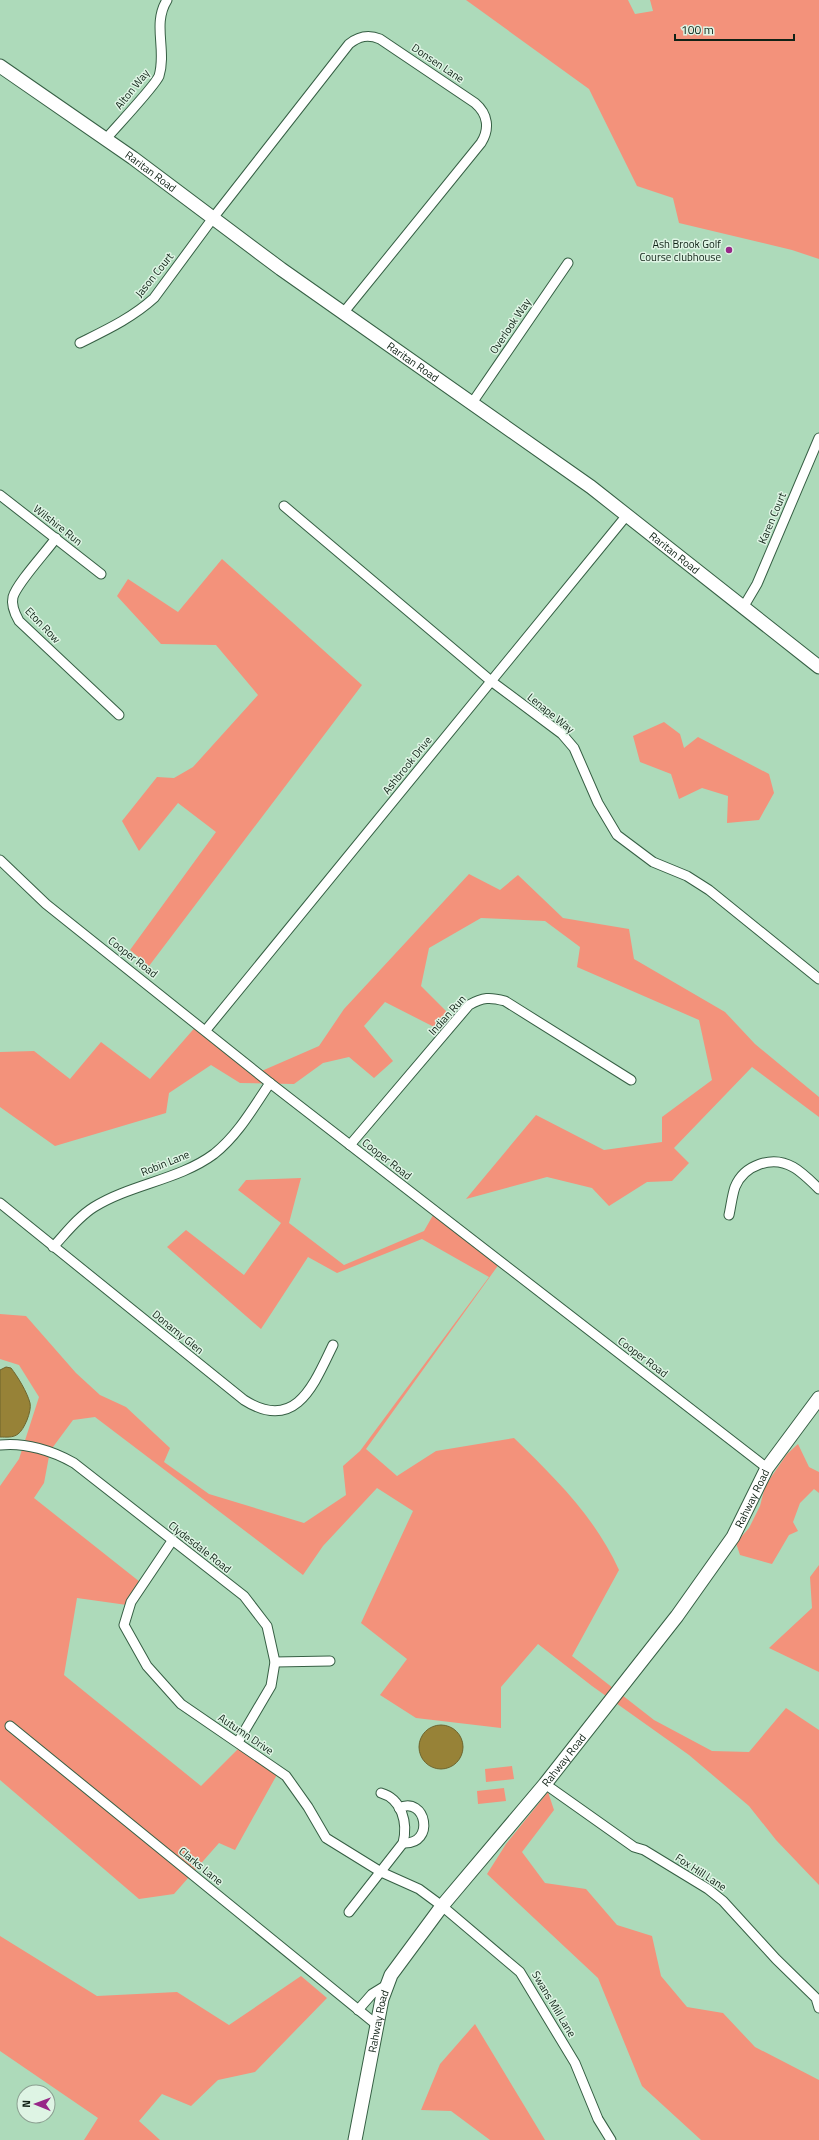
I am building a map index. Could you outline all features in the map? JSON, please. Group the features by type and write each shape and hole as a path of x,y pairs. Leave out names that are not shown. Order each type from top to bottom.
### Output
{"street":[{"name":"Alton Way","path":"105,140 158,78 162,63 160,15 167,0"},
{"name":"Donsen Lane","path":"213,218 349,44 355,39 368,35 380,39 475,103 482,110 486,119 487,131 484,139 344,312"},
{"name":"Raritan Road","path":"0,66 213,218 281,269 344,312 627,514 819,667"},
{"name":"Jason Court","path":"80,343 142,309 154,298 213,218"},
{"name":"Overlook Way","path":"472,403 568,263"},
{"name":"Karen Court","path":"744,606 757,584 819,438"},
{"name":"Wilshire Run","path":"0,495 101,574"},
{"name":"Lenape Way","path":"284,506 491,681 562,734 574,748 598,804 617,834 653,862 687,876 709,890 819,979"},
{"name":"Ashbrook Drive","path":"206,1030 627,514"},
{"name":"Eton Row","path":"56,538 13,596 14,612 19,621 119,715"},
{"name":"Cooper Road","path":"0,860 46,904 206,1030 270,1083 767,1468"},
{"name":"Indian Run","path":"350,1145 470,1006 480,999 490,997 505,1001 631,1080"},
{"name":"Robin Lane","path":"53,1247 77,1221 93,1207 111,1198 194,1166 212,1155 231,1140 270,1083"},
{"path":"729,1215 733,1195 739,1180 745,1173 760,1164 777,1162 793,1167 819,1189"},
{"name":"Donamy Glen","path":"0,1203 244,1400 256,1407 276,1410 298,1403 309,1393 333,1345"},
{"name":"Rahway Road","path":"355,2140 385,1986 405,1954 442,1906 545,1784 704,1580 733,1538 767,1468 819,1398"},
{"name":"Clydesdale Road","path":"0,1445 14,1444 58,1454 74,1463 244,1596 267,1626 275,1662 271,1686 238,1742"},
{"name":"Autumn Drive","path":"172,1541 130,1602 124,1625 147,1666 181,1704 286,1776 308,1807 326,1838 381,1872 418,1890 442,1906"},
{"path":"275,1662 330,1661"},
{"name":"Clarks Lane","path":"10,1726 377,2025"},
{"name":"Fox Hill Lane","path":"545,1784 634,1847 644,1850 708,1889 723,1901 816,1998 819,2008"},
{"path":"349,1912 403,1843 404,1822 399,1808 388,1795 381,1793"},
{"path":"399,1808 410,1804 415,1806 423,1817 423,1830 418,1840 414,1843 403,1843"},
{"name":"Swans Mill Lane","path":"442,1906 520,1972 575,2062 598,2119 611,2140"},
{"path":"358,2010 372,1994 385,1986"}],"shaded area":[{"path":"466,0 628,0 635,14 653,11 650,0 819,0 819,259 792,250 679,223 673,198 637,186 589,89"},
{"path":"222,559 362,685 149,966 130,950 216,832 178,803 139,851 122,821 157,777 174,778 193,767 258,695 216,645 161,644 117,596 128,579 178,612"},
{"path":"664,722 680,734 684,748 698,737 769,774 774,793 759,820 727,823 728,796 702,788 679,799 671,774 640,762 633,736"},
{"path":"469,874 500,890 518,875 563,918 629,929 634,959 725,1012 755,1044 819,1097 819,1117 752,1067 674,1148 689,1163 672,1181 647,1182 609,1206 592,1188 547,1177 466,1199 536,1115 604,1150 662,1142 662,1117 712,1080 699,1020 577,967 580,947 545,921 481,918 429,948 421,986 452,1017 438,1029 385,1002 364,1026 393,1061 374,1078 349,1057 323,1063 294,1084 240,1083 211,1065 169,1093 166,1113 55,1146 0,1107 0,1052 34,1051 70,1079 101,1042 150,1079 198,1024 257,1073 319,1046 344,1009"},
{"path":"301,1178 289,1223 344,1265 424,1231 436,1210 502,1260 366,1449 397,1476 436,1451 514,1438 559,1483 586,1515 609,1551 619,1570 572,1656 654,1720 712,1751 749,1752 786,1708 819,1730 819,1885 776,1840 749,1806 689,1755 592,1686 538,1644 501,1687 501,1728 416,1718 380,1695 407,1659 361,1623 413,1511 377,1488 323,1546 303,1575 95,1417 73,1420 50,1451 44,1483 34,1498 140,1582 127,1605 77,1598 64,1675 201,1786 241,1746 279,1771 235,1850 219,1843 174,1894 139,1899 0,1780 0,1486 19,1459 39,1397 19,1365 0,1359 0,1314 26,1316 76,1373 100,1395 126,1407 170,1448 164,1462 209,1494 304,1523 346,1495 343,1466 360,1451 489,1277 422,1239 337,1273 308,1257 261,1329 167,1247 186,1230 244,1275 281,1223 238,1190 246,1180"},
{"path":"6,1367 11,1368 27,1394 30,1403 30,1411 23,1429 18,1434 9,1437 0,1437 0,1370"},
{"path":"798,1444 809,1467 819,1472 819,1493 814,1489 800,1503 793,1522 798,1531 789,1535 772,1564 740,1555 736,1543 749,1528 760,1506 765,1486 787,1454"},
{"path":"819,1565 819,1672 769,1648 812,1608 810,1577"},
{"path":"441,1725 453,1729 459,1735 463,1747 459,1759 453,1765 441,1769 429,1765 423,1759 419,1747 423,1735 429,1729"},
{"path":"512,1766 514,1779 486,1782 485,1769"},
{"path":"504,1788 506,1801 478,1804 477,1791"},
{"path":"548,1792 554,1810 522,1852 545,1883 586,1889 617,1925 652,1936 661,1976 687,2007 723,2013 755,2047 819,2080 819,2140 701,2140 642,2086 598,1978 487,1874 506,1844"},
{"path":"0,1936 97,1996 177,1992 229,2025 301,1976 327,1998 255,2072 218,2080 191,2106 162,2094 139,2121 160,2140 84,2140 98,2118 56,2089 56,2084 48,2084 0,2051"},
{"path":"475,2024 545,2140 490,2140 451,2111 421,2110 440,2064"}],"place":[{"name":"Ash Brook Golf Course clubhouse","path":"729,250"}]}
